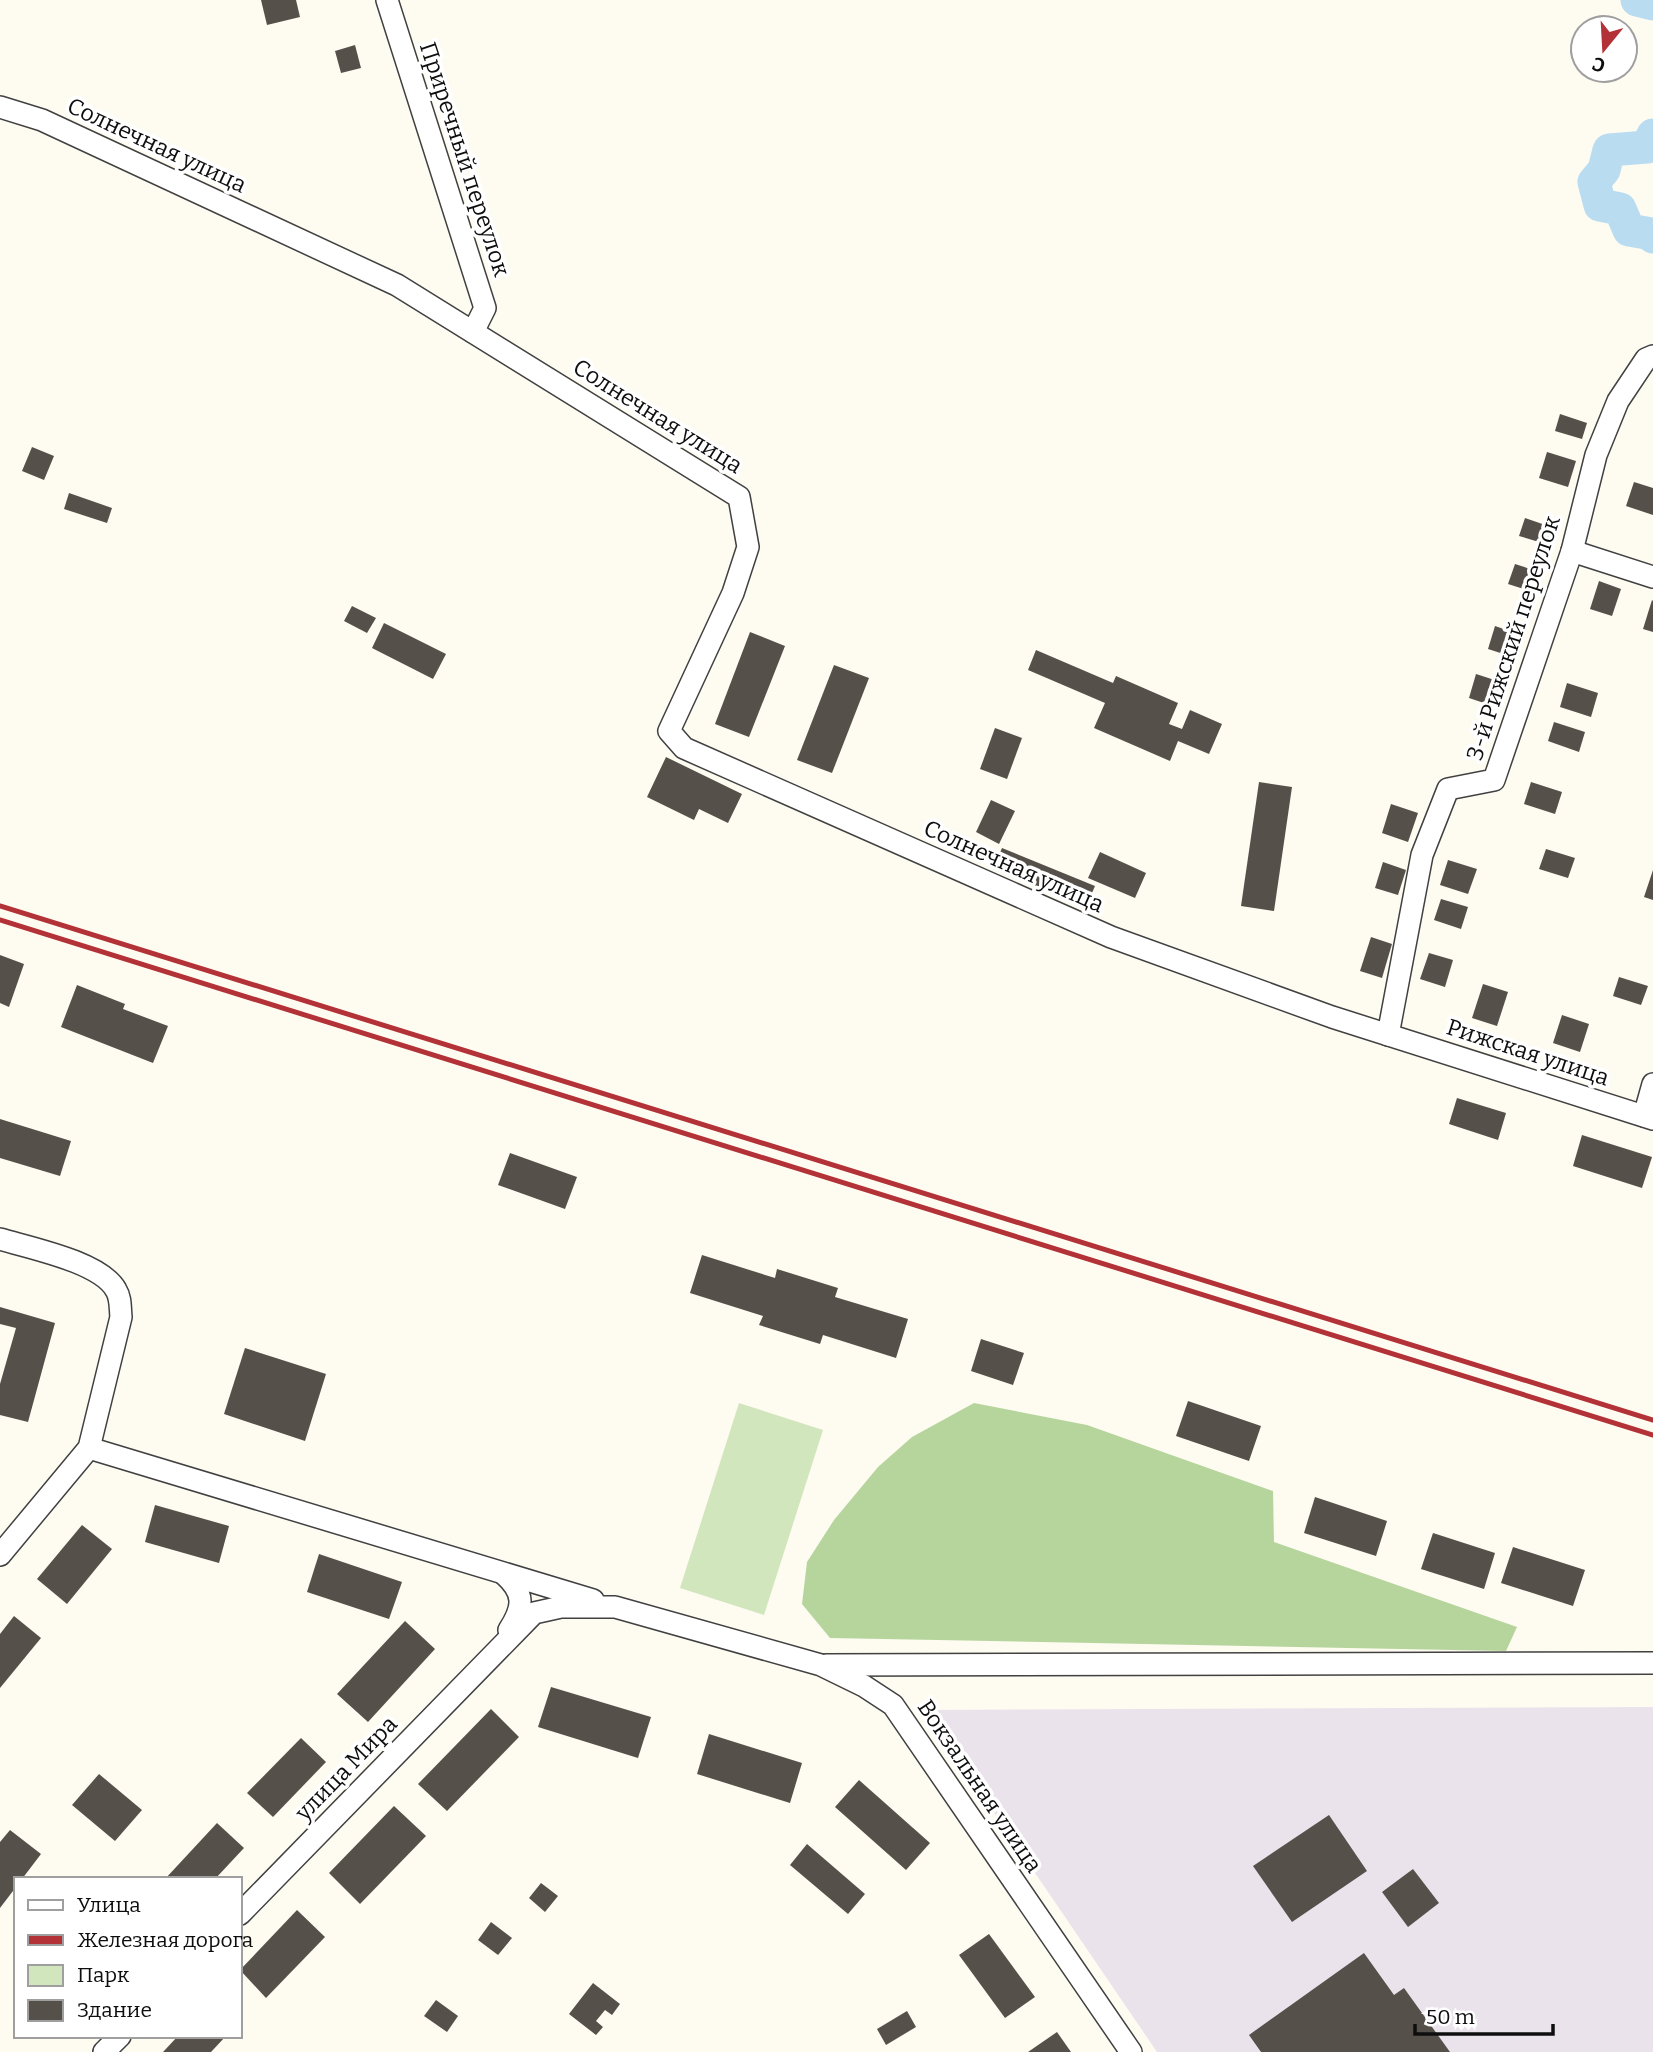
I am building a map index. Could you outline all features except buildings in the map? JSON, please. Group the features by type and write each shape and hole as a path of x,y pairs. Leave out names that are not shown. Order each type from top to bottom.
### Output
{"street":[{"name":"Приречный переулок","path":"387,0 485,308 473,332"},
{"name":"Солнечная улица","path":"0,107 42,120 397,285 739,497 748,547 733,593 669,732 684,748 1111,937 1388,1035"},
{"name":"3-й Рижский переулок","path":"1388,1035 1422,855 1448,789 1494,780 1572,551 1600,444 1618,401 1646,359 1653,356"},
{"path":"1572,551 1653,578"},
{"name":"Рижская улица","path":"1388,1035 1648,1117"},
{"path":"1648,1117 1653,1084"},
{"path":"0,1239 89,1268 116,1287 120,1298 121,1317 89,1448 0,1555"},
{"path":"89,1448 615,1607"},
{"path":"490,1658 522,1605 515,1586 502,1573"},
{"name":"Вокзальная улица","path":"490,1658 534,1613 561,1607 615,1607 821,1665 864,1686 893,1705 1131,2052"},
{"name":"улица Мира","path":"242,1912 490,1658"},
{"path":"821,1665 1653,1663"},
{"path":"104,2052 118,2038"}],"shaded area":[{"path":"1653,1707 1653,2052 1157,2052 924,1710"}],"green space":[{"path":"739,1403 823,1430 764,1615 680,1588"},
{"path":"974,1403 1087,1425 1273,1491 1274,1542 1517,1627 1506,1651 830,1638 802,1604 807,1562 834,1520 878,1467 912,1437"}],"waterway":[{"path":"1637,0 1653,4"},
{"path":"1653,135 1647,147 1609,150 1604,170 1594,182 1600,205 1620,209 1629,230 1652,234 1653,237"}],"railway":[{"path":"0,906 1653,1420"},
{"path":"0,920 1653,1435"}]}
